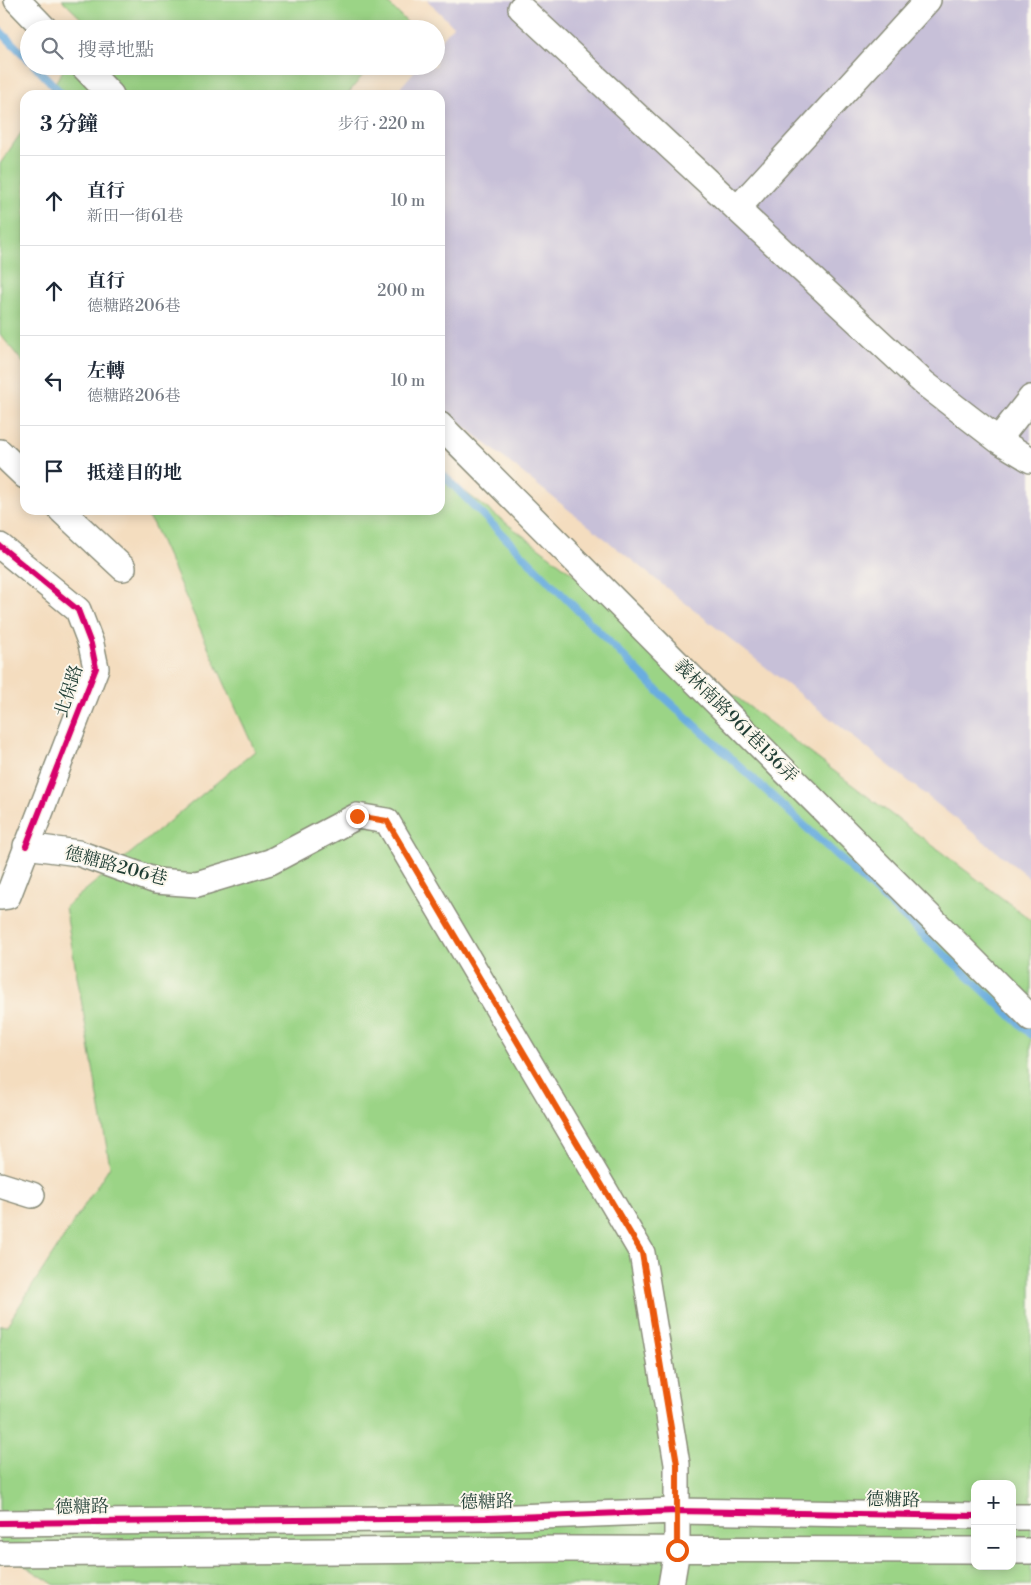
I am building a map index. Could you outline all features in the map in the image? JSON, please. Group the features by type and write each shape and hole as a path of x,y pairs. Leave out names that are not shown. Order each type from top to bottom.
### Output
{"street":[{"path":"17,0 36,20"},
{"path":"736,209 928,0"},
{"path":"521,8 924,383 998,440 1031,460"},
{"path":"92,75 106,90"},
{"path":"998,440 1031,398"},
{"name":"義林南路961巷136弄","path":"445,430 1031,1018"},
{"path":"0,452 20,471"},
{"path":"66,515 123,568"},
{"name":"北保路","path":"0,546 78,610 91,644 96,668 8,896 0,897"},
{"name":"德糖路206巷","path":"26,846 78,853 156,881 197,884 270,862 357,816 387,821 642,1253 677,1464 677,1550 671,1585"},
{"path":"1,1187 32,1195"},
{"name":"德糖路","path":"0,1522 487,1518 676,1511 971,1516"},
{"path":"1016,1516 1031,1517"},
{"path":"0,1554 971,1550"},
{"path":"1016,1551 1031,1551"}],"shaded area":[{"path":"427,0 1031,0 1031,879 445,411 445,90 398,90 411,75 445,75 445,35 453,26"}],"green space":[{"path":"62,0 385,0 405,20 83,20"},
{"path":"60,75 363,75 351,90 50,90"},
{"path":"20,134 20,359 0,334 0,164"},
{"path":"445,477 1031,920 1031,1585 55,1585 0,1550 0,1326 7,1325 110,1166 65,907 255,751 153,524 145,515 445,515"}],"waterway":[{"path":"0,31 20,51"},
{"path":"44,75 58,90"},
{"path":"445,477 660,693 1031,1034"}],"cycle path":[{"path":"0,546 78,610 91,644 96,668 26,846"},
{"path":"0,1523 487,1518 676,1511 971,1516"}],"route":[{"path":"357,816 387,821 642,1253 677,1464 677,1550"}]}
